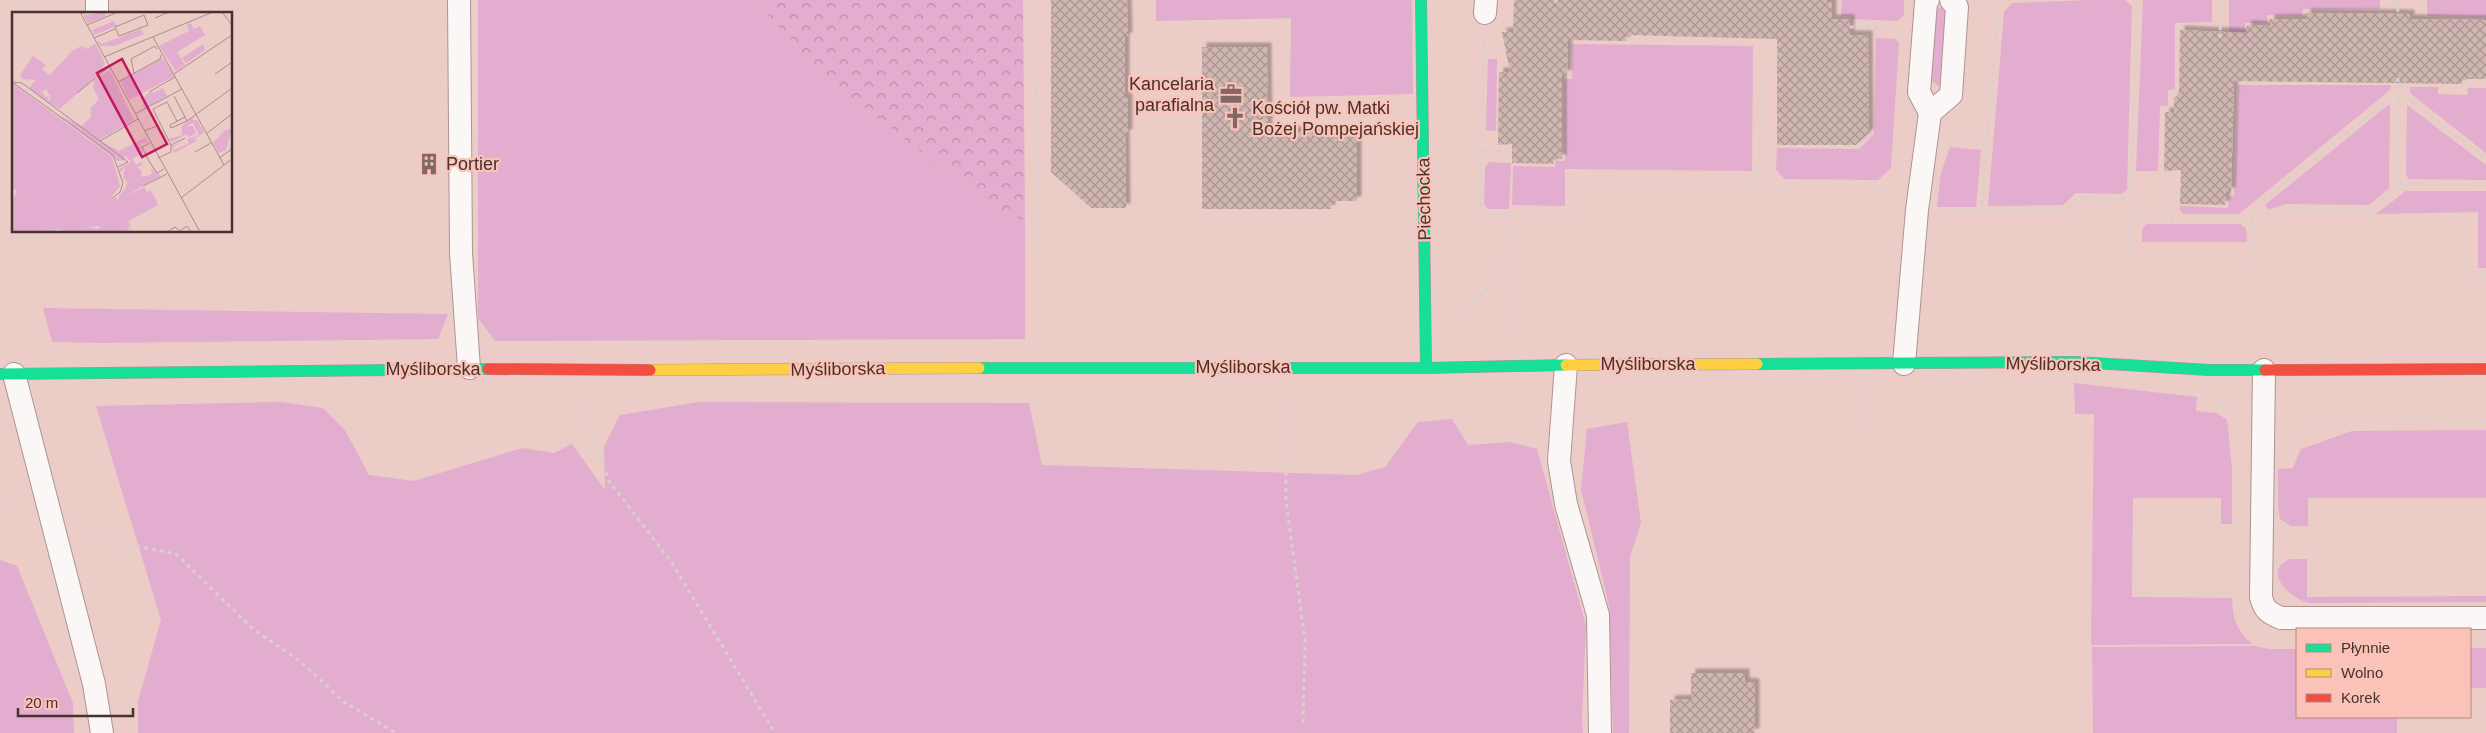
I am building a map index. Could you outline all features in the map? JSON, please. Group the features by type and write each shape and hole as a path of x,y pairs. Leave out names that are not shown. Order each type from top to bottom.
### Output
{"street":[{"name":"Piechocka","path":"1421,0 1426,368"},
{"name":"Myśliborska","path":"7,374 469,368 580,371 1426,368 1566,365 2077,362 2209,370 2486,369"}],"lane":[{"path":"459,0 461,252 469,368"},
{"path":"1904,364 1917,210 1930,113 1919,92 1928,0"},
{"path":"1930,113 1952,95 1957,7 1951,0"},
{"path":"1566,365 1559,461 1566,504 1598,615 1600,733"},
{"path":"2264,370 2261,597 2264,607 2269,613 2281,618 2486,618"},
{"path":"7,374 94,684 102,733"}],"path":[{"path":"23,12 31,0"},
{"path":"1034,0 1038,244"},
{"path":"1982,210 1999,0"},
{"path":"2129,258 2137,0"},
{"path":"2220,0 2220,38"},
{"path":"2397,0 2398,14"},
{"path":"1485,6 1480,213 1574,212 1575,185 1899,187"},
{"path":"2,37 12,25"},
{"path":"1850,27 1903,28"},
{"path":"1759,185 1762,83 1776,66 1776,47"},
{"path":"2397,186 2398,77"},
{"path":"2251,259 2251,219 2256,206 2388,99 2410,99 2486,159"},
{"path":"1481,151 1506,152 1506,144"},
{"path":"2172,171 2172,218"},
{"path":"2130,218 2251,219 2286,209 2370,209 2399,184 2486,185"},
{"path":"1917,210 2068,209 2079,198 2130,199"},
{"path":"1504,214 1505,335"},
{"path":"1504,231 1520,231"},
{"path":"2465,260 2479,275 2486,275"},
{"path":"1425,336 1472,303 1488,288 1504,265"},
{"path":"1286,367 1286,501 1305,640 1304,726"},
{"path":"2209,370 2211,404 2222,405 2235,417"},
{"path":"580,371 586,422 609,481 672,563 775,733"},
{"path":"2262,440 2284,441 2324,420 2486,421"},
{"path":"86,537 176,554 253,629 301,662 344,702 396,733"},
{"path":"2136,542 2136,592 2238,593"},
{"path":"2471,714 2486,713"}],"green space":[{"path":"478,0 755,0 821,74 991,206 1025,221 1025,339 495,341 478,318"},
{"path":"755,0 1023,0 1025,221 991,206 821,74"},
{"path":"1156,0 1412,0 1413,94 1290,97 1291,18 1156,21"},
{"path":"1842,0 1904,0 1904,15 1897,21 1852,19 1852,16 1841,16"},
{"path":"2125,0 2132,6 2127,189 2122,194 2076,193 2063,205 1988,206 2004,12 2012,3"},
{"path":"2143,0 2212,0 2212,22 2175,23 2175,89 2168,90 2168,106 2160,106 2158,171 2136,171"},
{"path":"2229,0 2380,0 2380,9 2303,9 2302,16 2267,15 2267,23 2245,23 2245,37 2229,36"},
{"path":"2427,0 2486,0 2486,17 2427,16"},
{"path":"1944,7 1946,10 1942,82 1938,86 1931,80 1936,11 1937,8"},
{"path":"1876,38 1895,39 1899,43 1891,168 1878,180 1785,179 1776,170 1777,148 1859,149 1874,134"},
{"path":"1572,44 1753,46 1752,171 1565,169 1565,206 1512,205 1513,166 1555,167 1556,161 1565,161 1565,79 1572,79"},
{"path":"1488,59 1497,59 1496,131 1486,130"},
{"path":"2238,85 2391,85 2390,90 2239,214 2183,214 2180,206 2228,208 2229,196 2234,196"},
{"path":"2410,87 2438,87 2438,94 2467,95 2468,88 2486,88 2486,153 2410,93"},
{"path":"2390,105 2389,188 2369,205 2286,204 2268,210 2265,205"},
{"path":"2407,105 2486,165 2486,180 2408,179 2406,173"},
{"path":"1950,147 1981,150 1976,207 1937,207 1941,173"},
{"path":"1489,162 1511,163 1509,209 1488,209 1484,204 1485,168"},
{"path":"2406,191 2486,191 2486,268 2478,268 2478,212 2376,214"},
{"path":"2147,224 2240,224 2246,228 2247,242 2142,242 2142,229"},
{"path":"43,308 448,314 438,339 100,343 52,342"},
{"path":"2074,383 2197,397 2196,411 2217,413 2227,420 2232,468 2232,524 2221,524 2221,498 2133,498 2132,597 2232,598 2236,624 2253,644 2091,645 2094,414 2075,414"},
{"path":"281,402 323,408 345,430 369,475 414,481 522,448 554,453 572,444 605,490 604,447 620,415 698,402 1029,403 1042,465 1357,475 1385,467 1418,422 1452,419 1468,445 1510,442 1537,449 1586,626 1583,733 138,733 138,701 161,620 96,406"},
{"path":"1627,422 1641,523 1630,557 1629,733 1613,733 1609,605 1581,489 1587,429"},
{"path":"2486,430 2486,498 2308,498 2308,526 2291,526 2280,519 2278,507 2278,469 2293,468 2301,449 2352,431"},
{"path":"2290,559 2307,559 2307,597 2486,596 2486,602 2308,603 2287,590 2281,584 2278,577 2278,570 2282,564"},
{"path":"0,560 17,566 73,703 74,733 0,733"},
{"path":"2255,646 2269,649 2296,649 2296,718 2397,718 2397,733 2093,733 2092,647"},
{"path":"2471,648 2486,648 2486,688 2471,688"}],"building":[{"path":"1051,0 1127,0 1128,37 1125,37 1125,98 1128,98 1128,134 1125,134 1126,208 1091,208 1051,172"},
{"path":"1514,0 1827,0 1827,2 1832,2 1832,19 1850,19 1850,35 1868,35 1869,133 1856,145 1777,145 1777,39 1626,35 1626,41 1568,40 1567,75 1562,74 1562,159 1553,158 1553,164 1512,163 1512,144 1498,145 1499,72 1510,72 1502,32 1513,32"},
{"path":"2306,13 2410,14 2410,19 2486,20 2486,79 2462,79 2462,84 2234,81 2231,192 2226,192 2225,205 2180,204 2181,170 2164,171 2165,112 2174,112 2174,97 2179,96 2180,30 2247,33 2247,25 2270,26 2270,19 2306,19"},
{"name":"Kościół pw. Matki Bożej Pompejańskiej","path":"1202,47 1267,47 1268,131 1357,131 1357,201 1331,201 1331,209 1202,209"},
{"path":"1691,673 1745,673 1745,682 1755,683 1755,733 1670,733 1670,700 1691,699"}],"traffic: fast":[{"path":"1421,0 1426,368"},
{"path":"1757,364 2077,362 2209,370 2265,370"},
{"path":"979,368 1426,368 1566,365"},
{"path":"0,374 488,369"}],"traffic: slow":[{"path":"1566,365 1757,364"},
{"path":"650,370 979,368"}],"traffic: jam":[{"path":"488,369 650,370"},
{"path":"2265,370 2486,369"}],"place":[{"name":"Kancelaria parafialna","path":"1231,94"},
{"name":"Kościół pw. Matki Bożej Pompejańskiej","path":"1235,118"},
{"name":"Portier","path":"429,164"}]}
